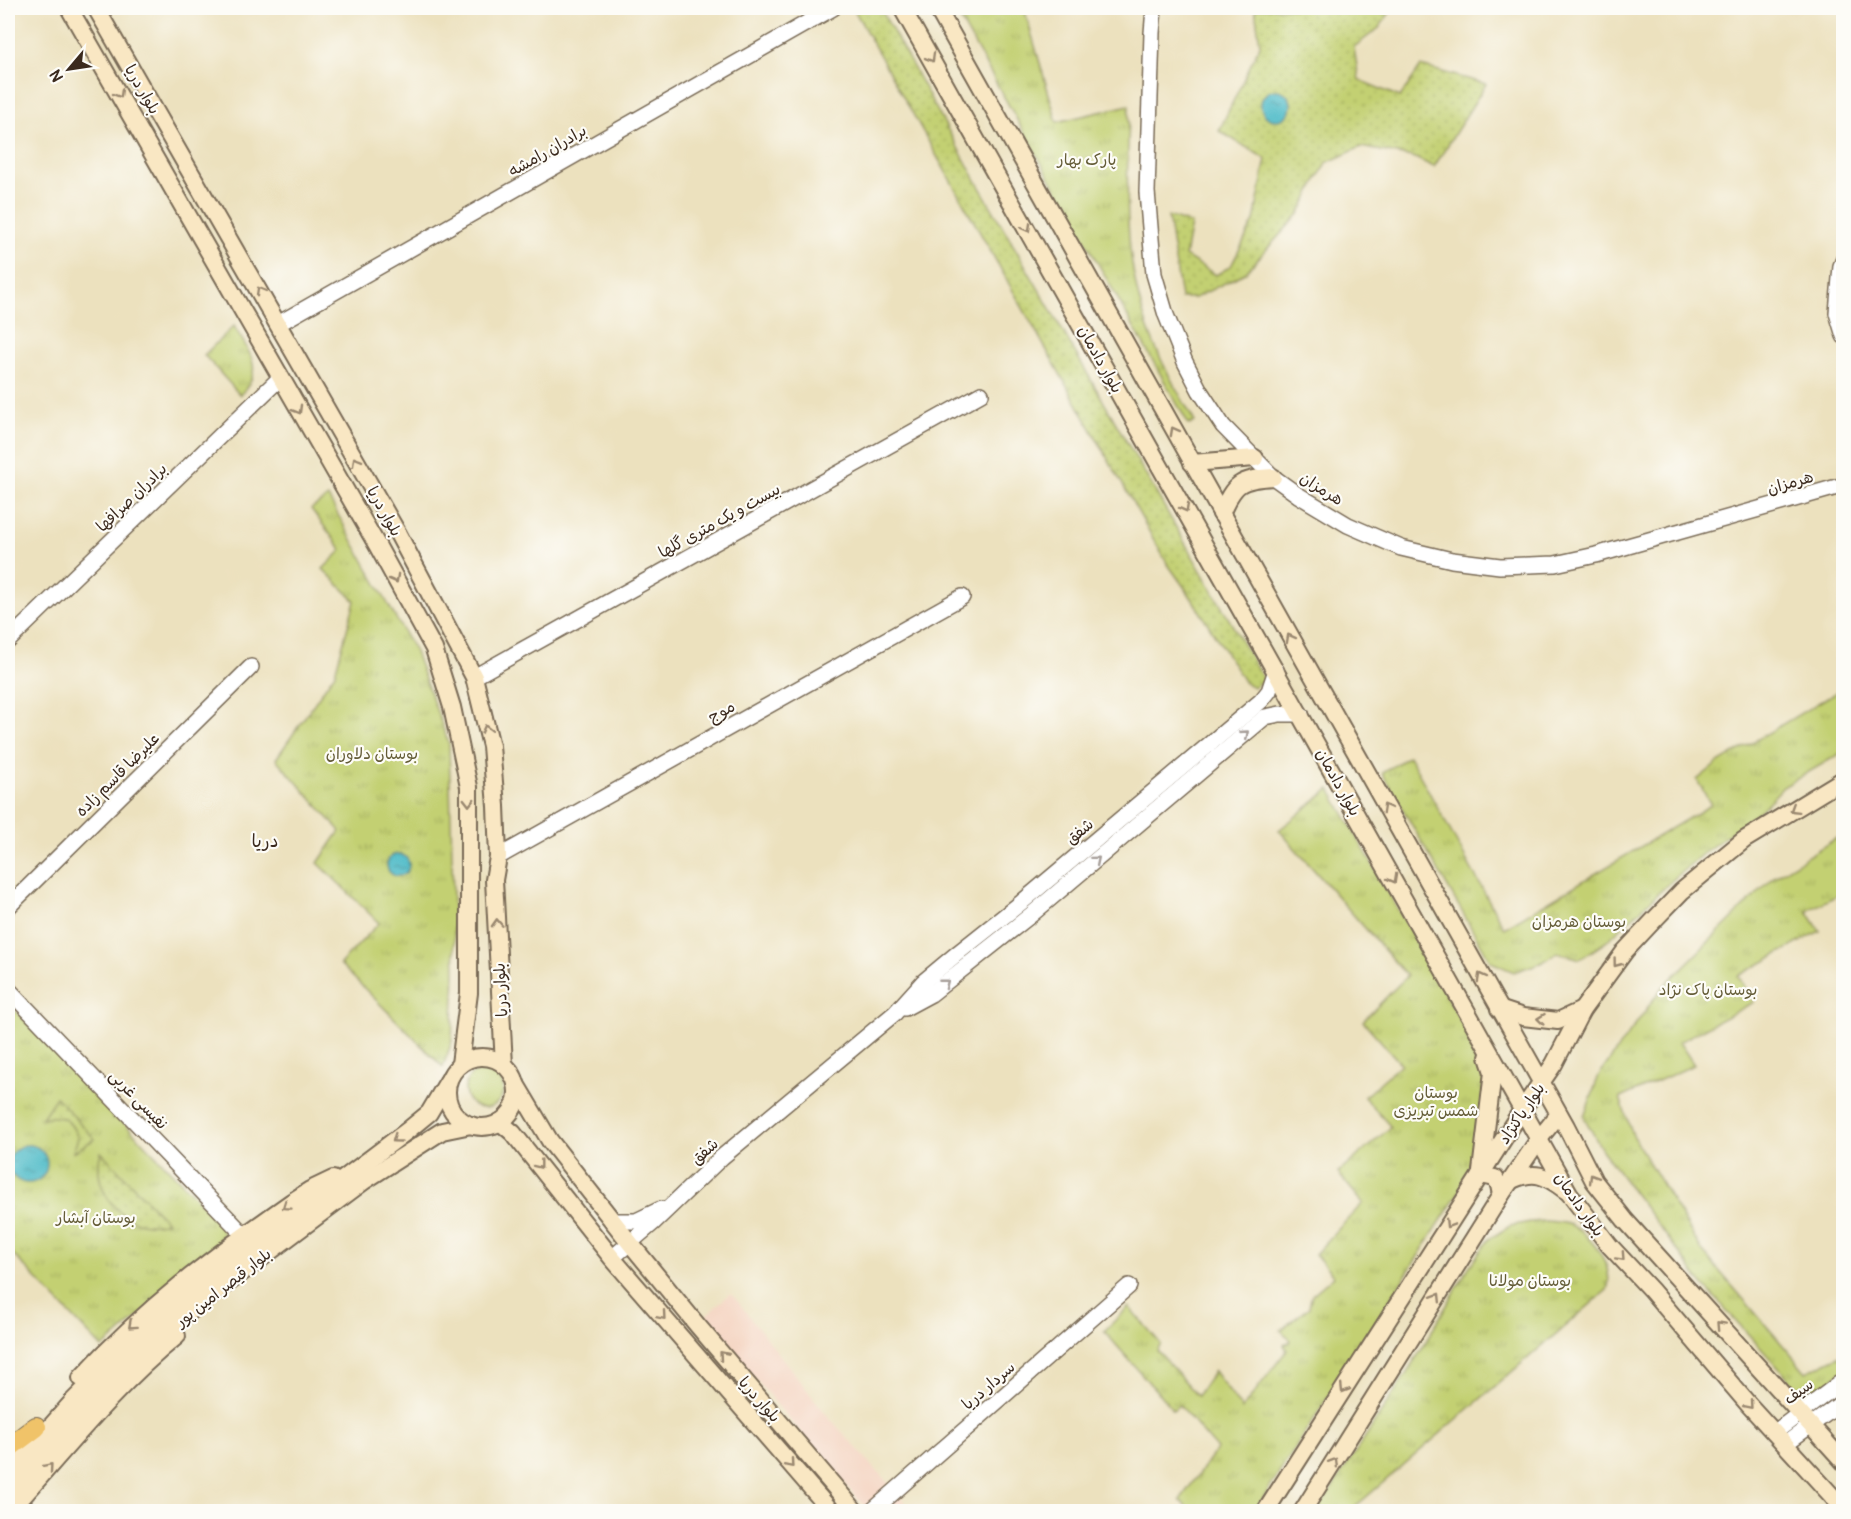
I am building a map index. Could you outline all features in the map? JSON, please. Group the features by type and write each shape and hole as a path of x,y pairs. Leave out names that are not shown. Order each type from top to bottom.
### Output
{"highway":[{"path":"8,1448 36,1427"}],"main road":[{"name":"بلوار دریا","path":"69,8 279,378 377,545 434,649 452,707 469,787 470,993 460,1064"},
{"name":"بلوار دادمان","path":"902,8 1569,1193 1599,1233 1844,1509"},
{"name":"بلوار دادمان","path":"936,8 1559,1114 1594,1181 1625,1220 1844,1462"},
{"name":"بلوار دریا","path":"97,9 397,532 474,677 490,746 496,806 498,857 494,880 504,1065"},
{"path":"78,23 97,9"},
{"path":"1192,463 1255,458"},
{"path":"1221,514 1229,494 1235,487 1251,478 1273,477"},
{"path":"377,545 384,533 397,532"},
{"name":"بلوار پاکنژاد","path":"1265,1512 1480,1175 1554,1064 1582,1010 1625,951 1682,891 1744,840 1844,779"},
{"path":"1499,1009 1523,1017 1558,1021 1582,1010"},
{"path":"465,1030 475,1044 485,1048 495,1046 503,1035"},
{"path":"1479,1031 1493,1072 1480,1175 1495,1178 1501,1195"},
{"path":"470,1058 496,1060 504,1065 512,1074 516,1084 517,1095 514,1106 500,1122 485,1127 471,1125 461,1120 453,1112 447,1095 448,1081 453,1072 470,1058"},
{"name":"بلوار قیصر امین پور","path":"8,1492 100,1390 150,1344 360,1175 429,1113 448,1081"},
{"name":"بلوار دریا","path":"516,1084 550,1141 612,1221 856,1512"},
{"path":"429,1113 439,1119 442,1131"},
{"name":"بلوار پاکنژاد","path":"1302,1512 1501,1195 1559,1114"},
{"name":"بلوار دریا","path":"500,1122 513,1133 612,1258 831,1512"},
{"name":"بلوار قیصر امین پور","path":"8,1475 73,1401 159,1318 324,1195 442,1131 471,1125"},
{"path":"1512,1180 1527,1173 1538,1175 1552,1180 1569,1193"},
{"path":"8,1459 123,1333 169,1292 244,1235 310,1190 360,1175"},
{"path":"10,1511 99,1412 152,1358 208,1310 346,1204 360,1175"}],"street":[{"name":"برادران رامشه","path":"278,324 833,8"},
{"name":"هرمزان","path":"1154,8 1148,192 1154,274 1166,315 1200,391 1223,426 1273,477 1298,495 1348,525 1401,548 1452,560 1500,566 1555,564 1596,555 1844,485"},
{"path":"1844,258 1841,266 1837,313 1844,336"},
{"name":"برادران صرافها","path":"8,641 279,378"},
{"name":"بیست و یک متری گلها","path":"474,677 981,394"},
{"name":"موج","path":"498,857 962,597"},
{"name":"علیرضا قاسم زاده","path":"8,907 251,667"},
{"name":"شفق","path":"612,1258 722,1157 895,1013 923,982 959,952 1013,920 1032,914 1116,834 1186,774 1261,701 1269,691 1276,670"},
{"name":"شفق","path":"1186,774 1265,717 1301,714"},
{"name":"شفق","path":"1013,920 1022,902 1116,834"},
{"path":"1022,902 1032,914"},
{"name":"نفیسی غربی","path":"8,989 244,1235"},
{"name":"شفق","path":"612,1221 636,1221 676,1201"},
{"name":"سردار دریا","path":"871,1512 1129,1286"},
{"name":"سیف","path":"1780,1438 1800,1412 1844,1380"},
{"path":"1780,1438 1811,1425 1844,1401"}],"shaded area":[{"path":"731,1293 826,1414 913,1511 868,1511 703,1318"}],"green space":[{"path":"853,8 880,8 981,189 1264,680 1254,687 1245,683 1167,563"},
{"name":"پارک بهار","path":"954,8 1024,8 1057,122 1129,105 1127,181 1131,256 1135,281 1157,351 1195,422 1189,425"},
{"path":"1255,8 1393,8 1379,28 1354,47 1359,80 1400,97 1421,66 1486,84 1434,167 1413,157 1361,147 1326,163 1299,214 1245,273 1195,298 1181,298 1168,216 1191,224 1185,256 1216,275 1231,266 1254,221 1266,159 1219,131 1260,45"},
{"path":"234,326 249,353 253,369 248,386 240,395 204,355"},
{"name":"بوستان دلاوران","path":"328,497 415,652 449,744 455,974 452,1041 443,1067 340,964 379,923 318,863 340,831 276,759 335,673 355,601 323,569 342,550 311,509"},
{"name":"بوستان هرمزان","path":"1843,688 1843,752 1783,787 1761,810 1677,876 1606,942 1580,959 1557,952 1543,962 1514,972 1491,962 1382,773 1409,756 1504,928 1711,805 1697,780 1718,763"},
{"name":"بوستان شمس تبریزی","path":"1330,789 1485,1064 1478,1156 1456,1197 1255,1511 1191,1511 1180,1500 1217,1449 1179,1405 1173,1410 1104,1331 1129,1307 1161,1344 1157,1350 1197,1396 1214,1371 1242,1409 1287,1350 1284,1345 1291,1341 1281,1330 1309,1307 1312,1295 1334,1276 1315,1254 1363,1203 1338,1173 1391,1127 1364,1097 1401,1064 1363,1021 1407,976 1279,830"},
{"name":"بوستان پاک نژاد","path":"1843,834 1843,892 1807,911 1820,931 1738,976 1754,1002 1679,1042 1694,1065 1620,1098 1634,1138 1703,1252 1806,1372 1843,1354 1843,1371 1820,1387 1809,1390 1795,1386 1701,1282 1602,1150 1584,1117 1599,1075 1661,989 1774,877"},
{"name":"بوستان آبشار","path":"8,1003 219,1221 223,1231 221,1246 102,1348 8,1249"},
{"path":"484,1070 491,1071 497,1076 502,1082 502,1096 497,1102 491,1107 484,1108 477,1107 471,1102 466,1096 465,1089 466,1082 471,1076 477,1071"},
{"path":"56,1097 95,1139 73,1152 78,1138 72,1126 60,1117 42,1118"},
{"path":"101,1152 167,1222 152,1224 138,1222 125,1216 114,1206 100,1181"},
{"name":"بوستان مولانا","path":"1545,1221 1570,1225 1581,1231 1595,1245 1608,1272 1607,1290 1350,1511 1317,1511 1414,1362 1469,1267 1489,1239 1510,1226"}],"water":[{"path":"1276,90 1282,91 1290,99 1290,111 1282,119 1276,120 1270,119 1262,111 1261,105 1262,99 1270,91"},
{"path":"398,854 406,857 409,865 406,873 398,876 390,873 387,865 390,857"},
{"path":"28,1145 41,1151 47,1164 41,1177 28,1183 15,1177 9,1164 15,1151"}],"district":[{"name":"دریا","path":"265,841"}]}
